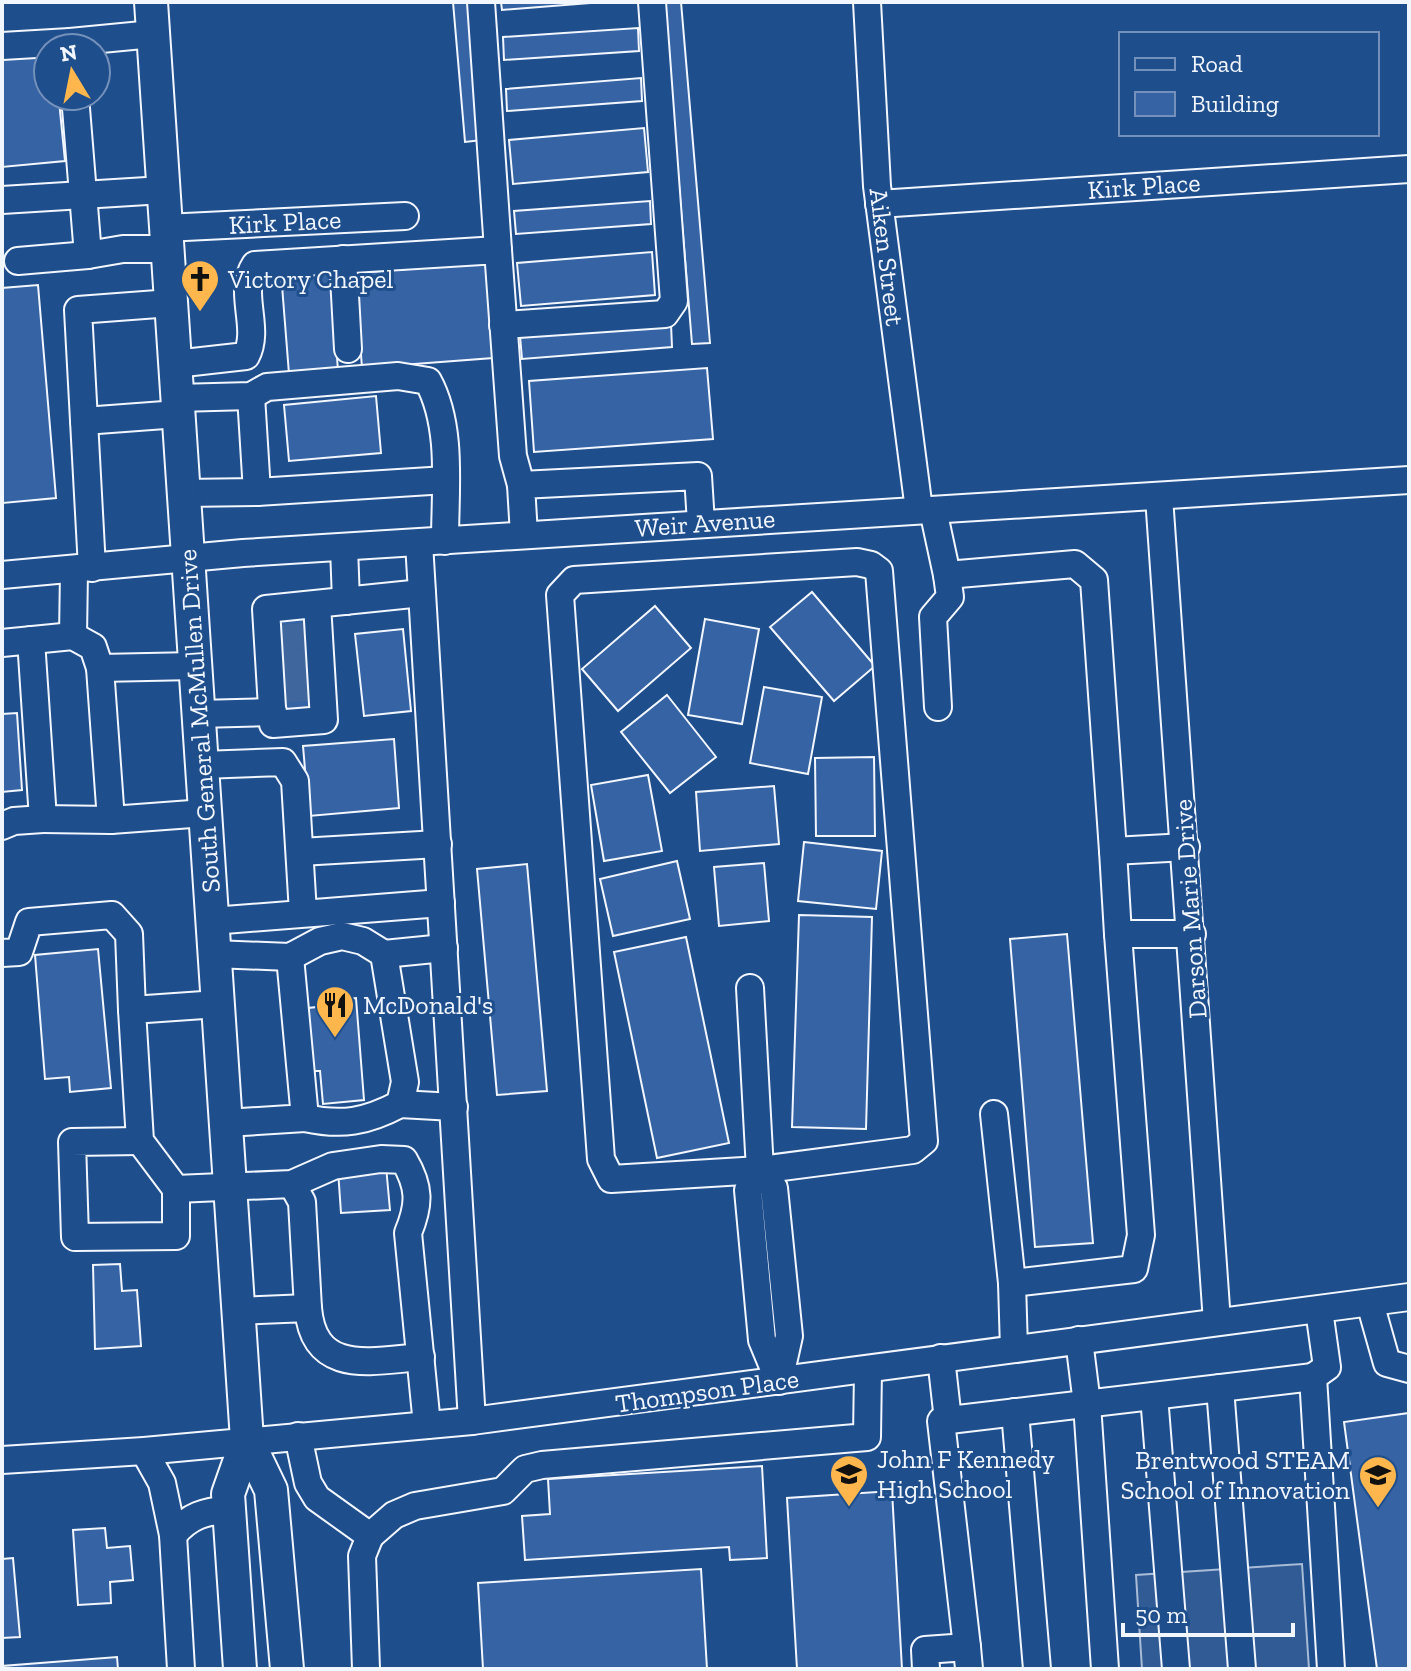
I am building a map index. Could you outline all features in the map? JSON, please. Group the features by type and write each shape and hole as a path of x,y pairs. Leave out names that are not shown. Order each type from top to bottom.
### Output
{"main road":[{"name":"South General McMullen Drive","path":"151,2 247,1440 271,1490 287,1669"},
{"name":"South General McMullen Drive","path":"240,1669 228,1494 247,1440"}],"street":[{"path":"481,2 513,456 521,485 524,535"},
{"path":"503,325 665,314 674,301 652,2"},
{"name":"Aiken Street","path":"867,2 879,204 926,510 947,575"},
{"path":"112,40 153,34"},
{"path":"2,46 32,46"},
{"path":"76,112 88,255"},
{"name":"Kirk Place","path":"879,204 1409,169"},
{"path":"2,200 163,190"},
{"name":"Kirk Place","path":"18,261 88,255 166,238 405,216"},
{"path":"175,364 246,356 252,346 248,275 255,265 498,250"},
{"path":"343,259 348,349"},
{"path":"73,636 83,570 84,421 78,310 171,303"},
{"path":"84,421 251,396 267,387 398,376 428,381 441,405 446,480 422,593 472,1421"},
{"path":"251,396 257,492"},
{"path":"521,485 698,476 701,523"},
{"path":"183,493 257,492 446,480"},
{"name":"Weir Avenue","path":"2,575 344,547 1409,480"},
{"name":"Darson Marie Drive","path":"1159,497 1217,1322"},
{"path":"344,547 346,601"},
{"path":"857,562 879,571 924,1141 913,1150 760,1170 628,1181 611,1179 605,1171 560,595 574,580 857,562"},
{"path":"938,707 933,617 950,597 947,575 1075,564 1094,580 1141,1235 1134,1269 1012,1283"},
{"path":"293,667 266,609 422,593"},
{"path":"198,714 293,667 317,604"},
{"path":"2,643 73,636 93,647 100,668 111,820"},
{"path":"31,640 43,819"},
{"path":"100,668 195,666"},
{"path":"202,765 283,762 295,781 303,913"},
{"path":"6,820 111,820 205,813"},
{"path":"300,852 438,844"},
{"path":"1113,851 1186,847"},
{"path":"212,921 441,903"},
{"path":"2,953 19,952 29,922 112,915 129,934 140,1141 176,1189 176,1236 75,1237 72,1142 140,1141"},
{"path":"1118,934 1192,934"},
{"path":"214,954 290,957 320,941 342,936 363,941 384,954 444,948"},
{"path":"384,954 405,1082 400,1104"},
{"path":"290,957 305,1118"},
{"path":"750,988 760,1170 774,1188 789,1336 779,1381"},
{"path":"132,1010 218,1004"},
{"path":"226,1123 305,1118 330,1123 361,1122 400,1104 454,1107"},
{"path":"994,1114 1012,1283 1014,1349"},
{"path":"176,1189 292,1184 333,1166 381,1159 404,1160 417,1183 418,1209 408,1233 427,1425"},
{"path":"292,1184 302,1202 310,1329 328,1351 348,1363 421,1357"},
{"name":"Thompson Place","path":"2,1460 144,1451 472,1421 1409,1297"},
{"path":"1370,1303 1387,1363 1409,1369"},
{"path":"239,1311 308,1308"},
{"path":"944,1420 1313,1377 1327,1367 1319,1310"},
{"path":"1079,1340 1087,1404 1105,1669"},
{"path":"926,1669 925,1650 968,1658 944,1420 941,1358"},
{"path":"366,1669 360,1592 362,1556 370,1536 394,1515 415,1506 503,1491 525,1469 534,1467 867,1437 868,1370"},
{"path":"1313,1377 1331,1669"},
{"path":"1220,1388 1242,1669"},
{"path":"1154,1396 1176,1669"},
{"path":"1015,1412 1037,1669"},
{"path":"298,1436 308,1483 317,1498 370,1536"},
{"path":"144,1451 162,1483 173,1535 181,1669"},
{"path":"173,1535 185,1521 199,1513 229,1509"}],"shaded area":[{"path":"1302,1564 1309,1669 1142,1669 1136,1575"}],"building":[{"path":"453,2 470,2 482,140 465,142"},
{"path":"501,2 603,2 502,10"},
{"path":"664,2 681,2 710,343 692,344"},
{"path":"638,28 639,51 504,60 503,37"},
{"path":"32,51 32,112 60,112 65,161 2,167 2,54"},
{"path":"641,78 642,101 507,111 506,89"},
{"path":"644,128 648,172 513,184 509,140"},
{"path":"650,201 651,224 516,234 514,211"},
{"path":"652,252 655,295 521,306 517,263"},
{"path":"487,263 493,358 362,368 355,273"},
{"path":"330,269 338,370 289,374 281,273"},
{"path":"38,285 56,498 3,503 2,288"},
{"path":"671,324 672,347 522,359 520,336"},
{"path":"707,368 713,439 534,452 529,381"},
{"path":"376,396 381,453 289,461 284,405"},
{"path":"812,592 875,666 834,701 770,627"},
{"path":"655,606 691,648 618,711 582,669"},
{"path":"304,614 311,712 285,714 277,616"},
{"path":"705,619 759,629 742,724 688,715"},
{"path":"403,629 411,711 364,716 355,634"},
{"path":"764,687 822,697 808,774 750,763"},
{"path":"667,695 716,757 670,793 621,732"},
{"path":"17,713 22,790 2,792 2,714"},
{"path":"394,739 399,808 309,816 303,746"},
{"path":"874,757 875,836 816,836 815,758"},
{"path":"648,775 662,851 604,861 591,785"},
{"path":"774,786 779,844 700,851 696,792"},
{"path":"804,842 882,851 876,909 798,901"},
{"path":"677,861 690,919 613,936 600,879"},
{"path":"764,863 769,921 719,926 714,867"},
{"path":"527,864 547,1091 497,1095 477,869"},
{"path":"799,915 872,917 866,1129 792,1127"},
{"path":"1067,934 1093,1243 1035,1247 1010,939"},
{"path":"686,937 729,1143 657,1158 614,952"},
{"path":"98,949 111,1088 70,1092 69,1077 45,1079 35,955"},
{"name":"McDonald's","path":"356,998 364,1100 323,1104 320,1071 313,1071 308,1008 326,1006 326,1001"},
{"path":"386,1166 390,1210 341,1213 338,1170"},
{"path":"120,1264 122,1291 137,1290 141,1346 95,1349 93,1265"},
{"name":"Brentwood STEAM School of Innovation","path":"1409,1413 1409,1668 1377,1669 1344,1422"},
{"path":"762,1466 767,1558 730,1560 729,1547 525,1560 522,1516 550,1514 548,1479"},
{"path":"892,1491 902,1669 797,1669 787,1498"},
{"path":"105,1528 107,1548 130,1546 133,1580 110,1582 111,1603 78,1605 73,1530"},
{"path":"13,1558 20,1637 2,1638 2,1559"},
{"path":"701,1569 707,1669 483,1669 478,1583"},
{"path":"117,1657 118,1669 2,1669 2,1666"}],"tunnel":[{"path":"279,638 305,636"},
{"path":"281,664 307,662"},
{"path":"283,689 309,688"}],"place":[{"name":"Victory Chapel","path":"200,313"},
{"name":"McDonald's","path":"335,1039"},
{"name":"John F Kennedy High School","path":"849,1508"},
{"name":"Brentwood STEAM School of Innovation","path":"1378,1509"}]}
